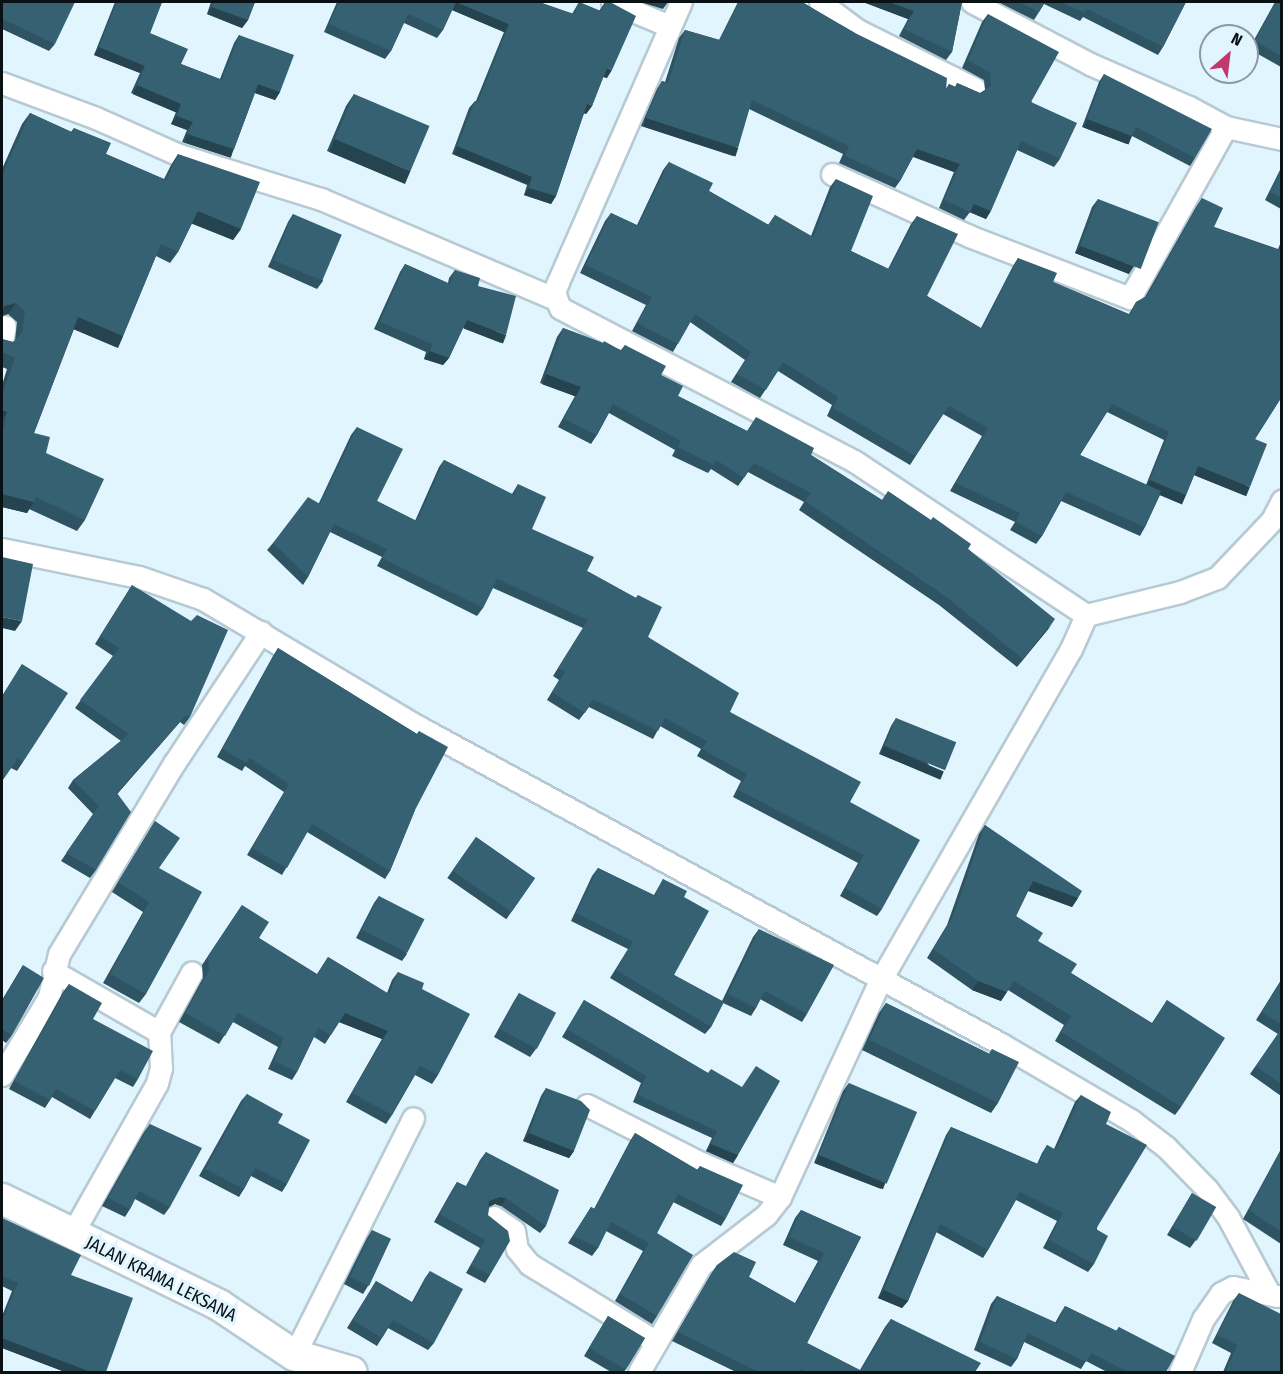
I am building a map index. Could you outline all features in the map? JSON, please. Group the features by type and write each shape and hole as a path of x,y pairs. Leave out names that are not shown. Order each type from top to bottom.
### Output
{"street":[{"path":"612,2 669,26"},
{"path":"555,300 568,257 681,2"},
{"path":"820,2 857,30 974,88"},
{"path":"972,2 1090,64 1189,107 1226,127 1281,139"},
{"path":"2,83 96,118 179,155 321,200 555,300 560,308 572,315 854,461 1086,615 1180,592 1217,578 1272,520 1281,500"},
{"path":"832,174 969,236 1130,298 1226,127"},
{"path":"2,549 139,577 203,599 417,726 880,981 1001,1044 1132,1121 1166,1147 1207,1189 1228,1217 1275,1295"},
{"path":"639,1372 701,1265 766,1215 780,1197 880,981 1071,649 1086,615"},
{"path":"2,1075 49,997 53,971 59,954 175,762 261,632"},
{"path":"53,971 159,1032"},
{"path":"72,1234 157,1083 161,1068 159,1032 192,972"},
{"path":"586,1104 682,1154 780,1197"},
{"path":"294,1355 413,1118"},
{"name":"JALAN KRAMA LEKSANA","path":"2,1199 219,1305 294,1355 352,1372"},
{"path":"494,1217 514,1231 517,1249 529,1264 655,1341"},
{"path":"1180,1372 1203,1319 1221,1293 1233,1287 1275,1295"}],"building":[{"path":"2,2 75,2 55,44 2,19"},
{"path":"117,2 162,2 150,33 188,49 181,64 222,80 239,35 294,55 280,92 258,84 234,149 187,134 193,122 177,116 181,104 137,85 145,66 99,47"},
{"path":"214,2 255,2 248,20 212,7"},
{"path":"339,2 456,2 443,30 408,14 391,51 329,24"},
{"path":"456,2 539,2 574,14 579,2 601,11 605,2 610,2 636,16 612,70 607,68 592,106 587,104 556,196 529,188 532,177 457,146 475,101 478,102 509,24"},
{"path":"739,2 802,2 857,34 947,78 946,90 949,84 956,87 957,83 980,93 991,86 990,73 968,60 988,14 1059,52 1031,102 1077,123 1060,159 1021,141 991,211 974,204 970,212 944,200 960,164 917,149 900,181 845,156 849,146 752,100 738,148 646,118 662,81 668,83 685,30 720,40"},
{"path":"889,2 962,2 952,52 904,29 914,11"},
{"path":"1019,2 1045,2 1039,12"},
{"path":"1060,2 1186,2 1163,47 1087,9 1085,13"},
{"path":"1276,2 1281,2 1281,56 1259,43 1259,34"},
{"path":"1104,74 1212,129 1195,158 1136,127 1132,136 1087,119"},
{"path":"354,94 429,126 410,171 335,139"},
{"path":"30,113 72,132 74,128 111,143 106,154 166,180 178,154 260,182 241,229 198,211 178,252 161,244 123,336 78,317 34,433 50,437 46,453 104,479 85,520 36,497 34,502 2,494 2,435 7,412 2,410 2,394 15,358 2,352 2,339 13,342 22,333 25,311 16,303 4,306 2,316 2,175"},
{"path":"669,162 713,183 709,191 769,225 775,215 813,237 836,179 873,196 851,251 889,269 917,216 958,234 927,296 982,329 1018,258 1057,273 1053,282 1130,315 1136,302 1147,296 1202,198 1223,208 1214,227 1279,250 1281,245 1281,398 1255,439 1267,444 1250,487 1198,466 1186,495 1150,480 1169,432 1112,404 1080,455 1161,491 1145,527 1066,492 1042,536 1016,522 1020,513 956,483 988,428 949,406 915,456 833,408 838,397 783,362 766,390 737,374 751,352 695,314 678,344 637,323 652,297 586,265 611,213 638,226"},
{"path":"1281,171 1281,198 1270,192"},
{"path":"1098,199 1159,222 1141,269 1080,246"},
{"path":"293,214 342,235 322,281 273,260"},
{"path":"405,264 450,284 455,270 480,278 478,286 516,296 506,335 467,320 449,358 430,351 432,344 380,322"},
{"path":"563,328 603,343 604,341 622,351 625,345 666,366 661,375 683,386 678,396 747,431 756,417 814,448 811,455 882,500 888,491 931,520 933,517 971,544 968,549 1055,619 1023,659 945,596 805,501 811,493 754,463 744,478 716,460 714,465 678,447 681,441 613,404 597,435 564,419 581,387 546,374"},
{"path":"357,427 403,449 377,501 417,521 444,460 514,495 518,484 546,497 532,529 594,557 587,571 636,598 638,595 662,607 648,637 739,693 730,712 861,782 850,802 920,840 882,909 845,888 864,855 738,790 747,774 702,749 707,741 665,718 658,731 593,699 585,713 552,692 565,672 558,668 588,620 497,579 483,608 382,558 387,549 334,524 308,577 273,543 308,497 320,504"},
{"path":"2,557 33,564 22,621 2,617"},
{"path":"132,585 191,621 197,615 228,630 190,717 186,715 117,793 131,812 96,870 66,853 99,806 73,780 129,734 80,700 119,648 100,636"},
{"path":"278,648 417,734 419,731 448,747 415,810 390,871 312,824 287,868 252,848 289,784 250,758 247,763 222,749"},
{"path":"22,664 68,693 23,762 18,758 2,781 2,697"},
{"path":"896,718 956,742 945,770 885,746"},
{"path":"155,821 180,838 159,868 202,892 146,994 110,974 149,902 118,882"},
{"path":"985,825 1082,891 1078,898 1033,881 1016,916 1043,933 1038,941 1077,964 1071,973 1152,1024 1167,1000 1225,1038 1181,1107 1061,1032 1071,1016 1014,981 1007,992 978,981 933,949 953,916"},
{"path":"476,837 535,878 511,912 452,871"},
{"path":"598,868 655,896 663,879 687,891 684,897 709,911 674,975 724,1002 711,1027 616,970 633,942 576,913"},
{"path":"379,896 424,919 407,953 362,930"},
{"path":"242,905 269,922 259,938 317,975 328,957 389,994 398,972 424,983 422,989 470,1014 438,1075 420,1066 392,1115 352,1093 388,1031 345,1013 331,1035 318,1028 297,1072 274,1061 284,1038 238,1013 225,1036 185,1013 209,970 208,956"},
{"path":"759,929 834,965 807,1014 765,991 756,1008 728,994"},
{"path":"23,965 44,978 12,1035 2,1029 2,1002"},
{"path":"1281,981 1281,1024 1262,1012"},
{"path":"69,984 102,1003 93,1019 153,1051 138,1079 120,1070 95,1111 56,1089 50,1100 14,1081"},
{"path":"519,993 556,1013 537,1049 500,1029"},
{"path":"584,1000 708,1073 711,1069 742,1087 756,1066 780,1081 738,1155 711,1144 717,1131 638,1095 646,1076 567,1029"},
{"path":"886,1003 990,1054 992,1049 1019,1062 998,1103 869,1040"},
{"path":"1281,1029 1281,1084 1256,1066"},
{"path":"849,1083 917,1112 887,1184 819,1155"},
{"path":"546,1088 581,1101 590,1110 574,1151 529,1133"},
{"path":"247,1094 283,1114 278,1123 310,1140 287,1184 255,1168 244,1189 205,1169"},
{"path":"1081,1095 1111,1112 1106,1124 1147,1145 1096,1229 1108,1236 1094,1264 1049,1240 1063,1213 1020,1192 988,1250 940,1224 908,1301 884,1290 951,1127 1038,1164 1047,1145 1056,1150"},
{"path":"150,1124 202,1148 170,1207 139,1191 130,1209 108,1198"},
{"path":"635,1133 698,1170 700,1166 743,1185 726,1218 678,1194 657,1233 693,1255 657,1316 620,1294 649,1243 611,1222 598,1248 573,1236 591,1207 595,1209"},
{"path":"1281,1150 1281,1232 1249,1210"},
{"path":"486,1152 559,1190 546,1226 506,1198 500,1197 489,1201 488,1215 508,1231 510,1241 490,1275 471,1265 485,1240 440,1214 457,1182 466,1187"},
{"path":"1192,1193 1216,1207 1197,1241 1172,1227"},
{"path":"801,1210 861,1237 807,1343 861,1371 891,1319 981,1363 975,1372 806,1372 800,1369 799,1372 759,1372 678,1332 717,1265 734,1252 756,1262 749,1277 796,1304 824,1253 789,1237"},
{"path":"2,1218 81,1255 71,1275 133,1298 106,1372 91,1372 2,1338 2,1321 18,1283 2,1276"},
{"path":"372,1230 391,1239 369,1286 350,1277"},
{"path":"430,1271 463,1289 434,1343 393,1320 382,1338 353,1320 376,1281 413,1303"},
{"path":"1239,1293 1281,1314 1281,1372 1226,1372 1237,1345 1217,1335"},
{"path":"997,1296 1057,1323 1065,1306 1117,1331 1119,1327 1175,1356 1166,1372 1128,1372 1091,1353 1086,1362 1028,1333 1017,1359 980,1342"},
{"path":"608,1316 645,1338 626,1370 589,1348"}]}
